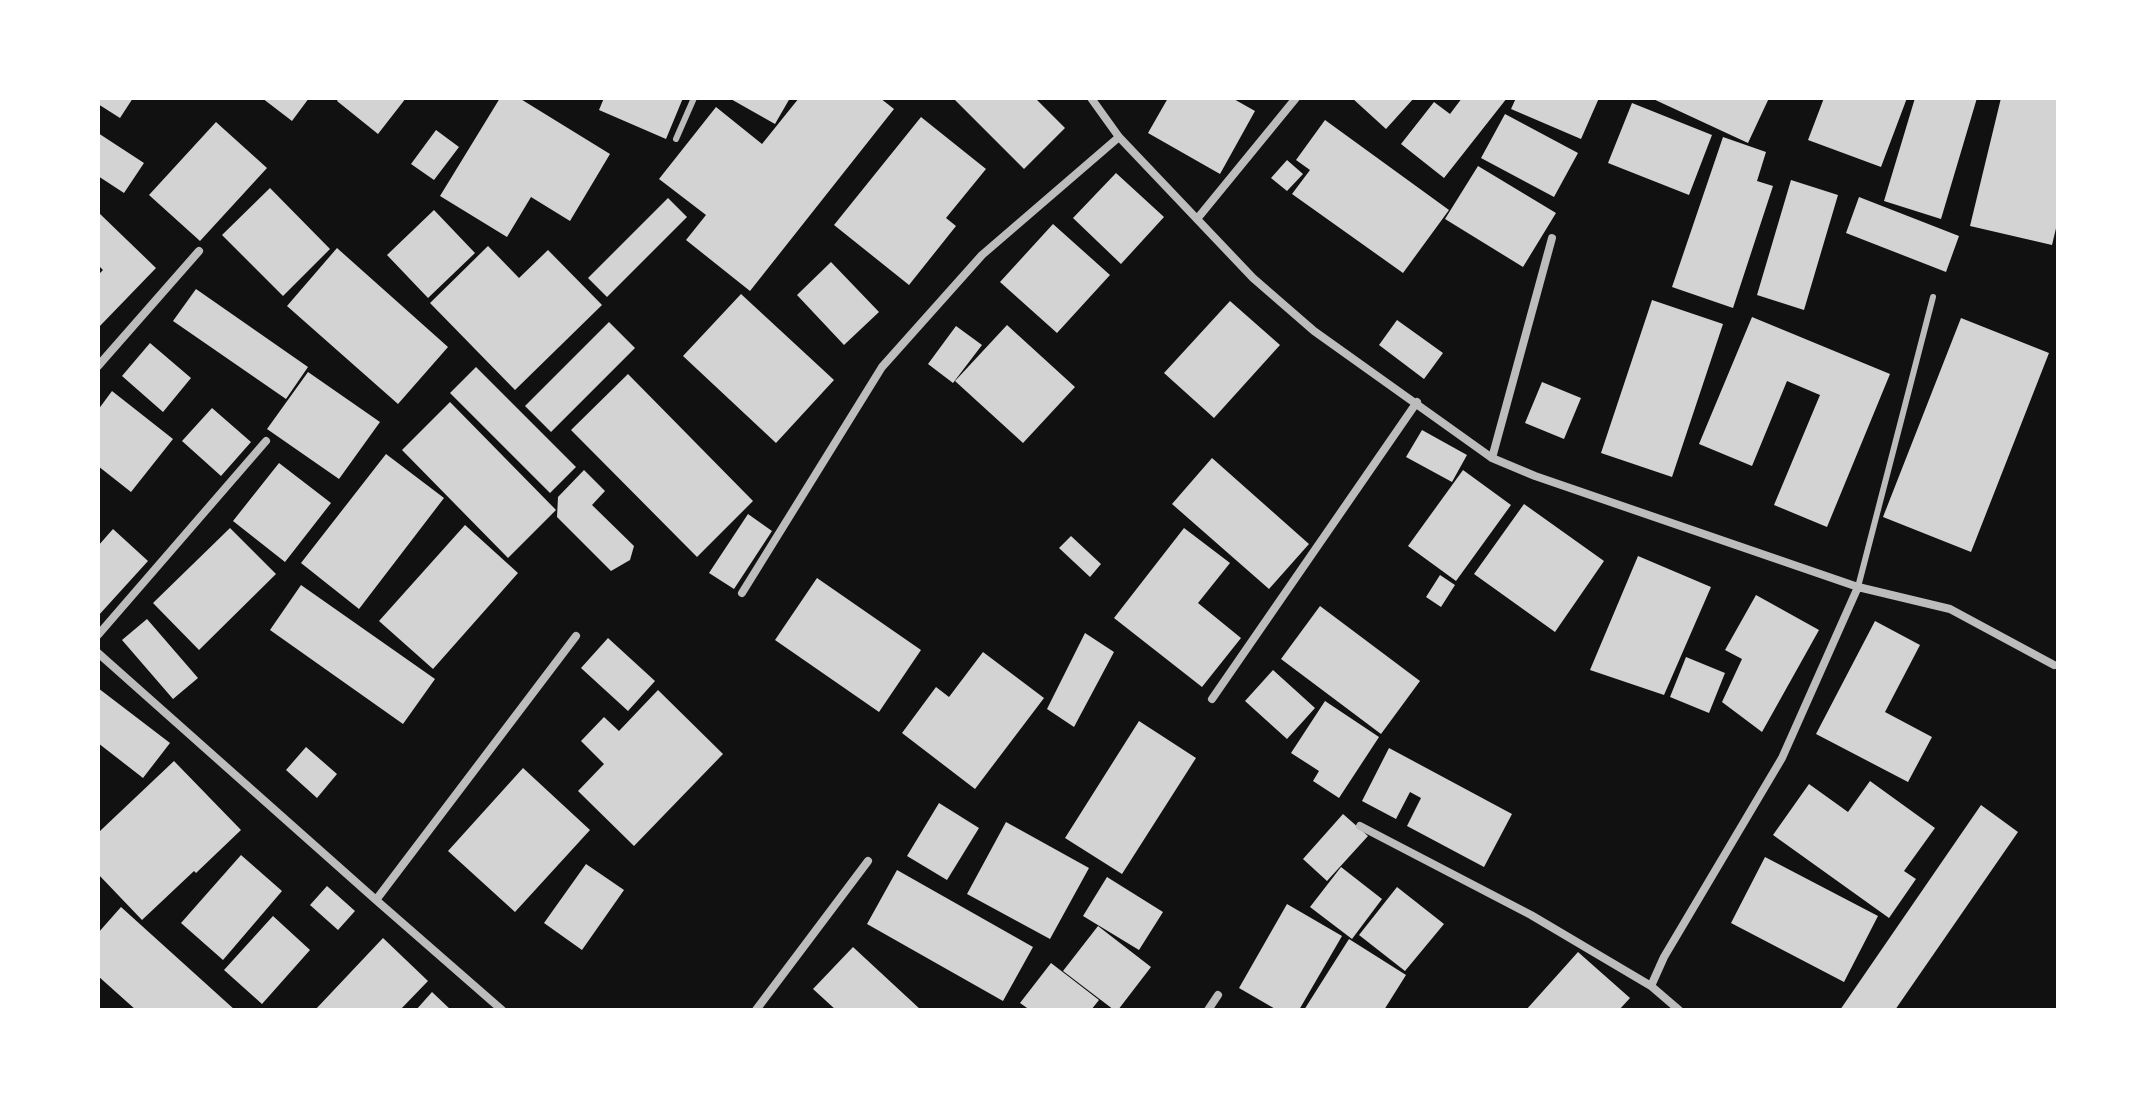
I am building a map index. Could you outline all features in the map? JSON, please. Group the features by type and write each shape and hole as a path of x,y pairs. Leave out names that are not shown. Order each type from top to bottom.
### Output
{"street":[{"path":"1091,98 1119,137 1253,278 1314,331 1492,458 1535,476 1858,587 1950,609 2054,665"},
{"path":"1197,219 1296,98"},
{"path":"742,593 882,367 982,255 1119,137"},
{"path":"1492,458 1552,238"},
{"path":"98,366 199,251"},
{"path":"1212,699 1417,402"},
{"path":"98,635 266,441"},
{"path":"1651,986 1664,957 1782,758 1858,587"},
{"path":"376,900 576,636"},
{"path":"98,653 502,1010"},
{"path":"1360,826 1531,915 1651,986 1679,1010"},
{"path":"756,1010 868,861"},
{"path":"1208,1010 1218,995"}],"lane":[{"path":"676,139 694,98"},
{"path":"1858,587 1933,297"}],"building":[{"path":"98,98 133,98 120,118 98,104"},
{"path":"262,98 309,98 292,121"},
{"path":"339,98 406,98 378,134 337,101"},
{"path":"500,98 519,98 610,154 570,221 531,197 507,237 440,196"},
{"path":"604,98 683,98 666,139 599,110"},
{"path":"729,98 790,98 775,124"},
{"path":"799,98 880,98 894,109 750,291 686,240 706,215 659,179 716,107 762,144"},
{"path":"953,98 1035,98 1065,128 1024,169"},
{"path":"1168,98 1232,98 1255,111 1220,174 1148,133"},
{"path":"1352,98 1414,98 1386,129"},
{"path":"1462,98 1507,98 1444,178 1401,144 1434,102 1450,114"},
{"path":"1516,98 1599,98 1581,139 1511,109"},
{"path":"1651,98 1769,98 1748,143"},
{"path":"1824,98 1907,98 1881,167 1808,140"},
{"path":"1915,98 1977,98 1941,219 1884,201"},
{"path":"2001,98 2058,98 2058,220 2052,245 1970,226"},
{"path":"1632,103 1712,135 1689,195 1608,163"},
{"path":"1505,114 1578,153 1554,197 1481,158"},
{"path":"921,117 986,169 946,218 956,226 909,285 834,225"},
{"path":"1325,120 1449,210 1403,273 1292,194 1310,170 1296,160"},
{"path":"216,122 267,168 200,241 149,195"},
{"path":"436,130 459,147 434,180 411,164"},
{"path":"98,133 144,163 124,193 98,176"},
{"path":"1723,137 1766,152 1757,181 1773,186 1733,308 1672,287"},
{"path":"1287,160 1303,174 1287,191 1271,178"},
{"path":"1478,166 1556,213 1523,267 1445,219"},
{"path":"1116,173 1164,217 1121,264 1073,218"},
{"path":"1791,180 1838,195 1804,310 1757,295"},
{"path":"270,188 330,249 283,296 222,235"},
{"path":"1859,197 1959,236 1946,272 1846,233"},
{"path":"668,198 687,217 607,297 588,278"},
{"path":"434,210 475,253 428,298 387,255"},
{"path":"98,212 156,268 98,328 98,275 103,270 98,265"},
{"path":"1053,224 1110,275 1057,333 1000,282"},
{"path":"488,246 519,278 548,250 602,305 515,390 430,303"},
{"path":"337,248 448,347 398,404 287,306"},
{"path":"831,262 879,312 844,345 797,295"},
{"path":"196,289 308,367 286,399 173,321"},
{"path":"741,294 834,380 776,443 683,356"},
{"path":"1652,300 1723,324 1672,477 1601,453"},
{"path":"1230,301 1280,345 1214,418 1164,373"},
{"path":"1752,317 1890,374 1827,527 1774,505 1820,395 1787,381 1752,466 1699,444"},
{"path":"1961,318 2049,353 1971,552 1883,517"},
{"path":"1397,320 1443,353 1424,379 1379,345"},
{"path":"609,322 635,348 551,432 525,406"},
{"path":"1007,325 1075,387 1023,443 955,381"},
{"path":"956,326 982,345 953,383 928,364"},
{"path":"150,343 191,378 163,412 122,376"},
{"path":"476,367 576,467 550,493 450,393"},
{"path":"308,372 380,422 339,479 267,429"},
{"path":"628,374 753,501 697,557 571,430"},
{"path":"1542,382 1581,398 1564,439 1525,423"},
{"path":"112,391 173,439 131,492 98,466 98,410"},
{"path":"450,402 556,510 508,558 402,450"},
{"path":"212,408 251,442 221,476 182,441"},
{"path":"1422,430 1467,455 1452,482 1406,457"},
{"path":"386,454 444,498 359,609 301,563"},
{"path":"1212,458 1309,544 1269,589 1172,504"},
{"path":"279,463 331,503 285,562 233,521"},
{"path":"584,470 605,491 592,505 634,546 630,560 611,571 557,517 558,497"},
{"path":"1463,470 1511,505 1456,581 1408,546"},
{"path":"1524,504 1604,561 1555,632 1474,574"},
{"path":"748,514 772,531 734,589 709,573"},
{"path":"465,525 518,573 433,669 379,621"},
{"path":"230,528 276,574 199,650 153,603"},
{"path":"1184,528 1230,563 1198,603 1241,638 1202,687 1114,618"},
{"path":"113,529 148,561 98,616 98,546"},
{"path":"1071,536 1101,564 1090,577 1059,548"},
{"path":"1638,556 1711,587 1664,695 1590,670"},
{"path":"1440,575 1455,585 1441,607 1426,597"},
{"path":"817,578 921,650 879,712 775,640"},
{"path":"301,585 435,679 403,724 270,630"},
{"path":"1756,595 1819,630 1762,732 1722,702 1742,659 1725,650"},
{"path":"1320,606 1420,681 1381,734 1281,659"},
{"path":"147,619 198,678 173,699 122,640"},
{"path":"1875,621 1920,645 1885,712 1932,737 1908,782 1816,734"},
{"path":"1085,633 1114,652 1074,727 1047,709"},
{"path":"608,638 655,681 628,711 581,668"},
{"path":"983,652 1044,698 975,789 902,733 936,687 949,697"},
{"path":"1686,657 1725,673 1709,713 1670,697"},
{"path":"1273,670 1315,708 1287,739 1245,701"},
{"path":"98,688 170,743 143,778 98,743"},
{"path":"658,690 723,754 634,846 578,791 604,764 581,741 604,717 619,731"},
{"path":"1325,701 1379,737 1339,798 1313,781 1319,771 1291,753"},
{"path":"1139,721 1196,758 1122,874 1065,838"},
{"path":"306,747 337,774 317,798 286,770"},
{"path":"1389,748 1512,814 1484,867 1407,826 1421,798 1410,792 1396,819 1362,801"},
{"path":"174,761 241,830 142,920 98,874 98,828 100,831"},
{"path":"523,768 590,830 515,912 448,851"},
{"path":"1870,781 1935,828 1904,871 1916,879 1889,918 1773,835 1809,784 1848,812"},
{"path":"939,803 979,828 947,880 907,856"},
{"path":"1981,805 2018,832 1895,1010 1840,1010"},
{"path":"1343,814 1368,836 1327,881 1303,859"},
{"path":"1006,822 1089,868 1050,939 967,894"},
{"path":"241,855 282,891 223,960 181,923"},
{"path":"1765,857 1878,916 1844,982 1731,923"},
{"path":"586,864 624,890 582,950 544,923"},
{"path":"1341,867 1382,899 1352,939 1310,907"},
{"path":"897,870 1033,947 1003,1001 867,924"},
{"path":"1107,877 1163,912 1139,950 1083,916"},
{"path":"327,886 355,911 338,930 310,905"},
{"path":"1397,887 1444,924 1405,971 1359,935"},
{"path":"1287,904 1342,936 1299,1010 1277,1010 1239,988"},
{"path":"121,907 235,1010 136,1010 98,976 98,933"},
{"path":"273,916 310,950 262,1004 224,970"},
{"path":"1098,926 1151,967 1118,1010 1063,971"},
{"path":"383,938 428,981 400,1010 315,1010"},
{"path":"1349,939 1406,975 1384,1010 1304,1010"},
{"path":"853,947 921,1010 836,1010 813,989"},
{"path":"1578,952 1630,998 1619,1010 1526,1010"},
{"path":"1051,963 1099,1000 1091,1010 1030,1010 1020,1003"},
{"path":"432,992 451,1010 416,1010"}]}
